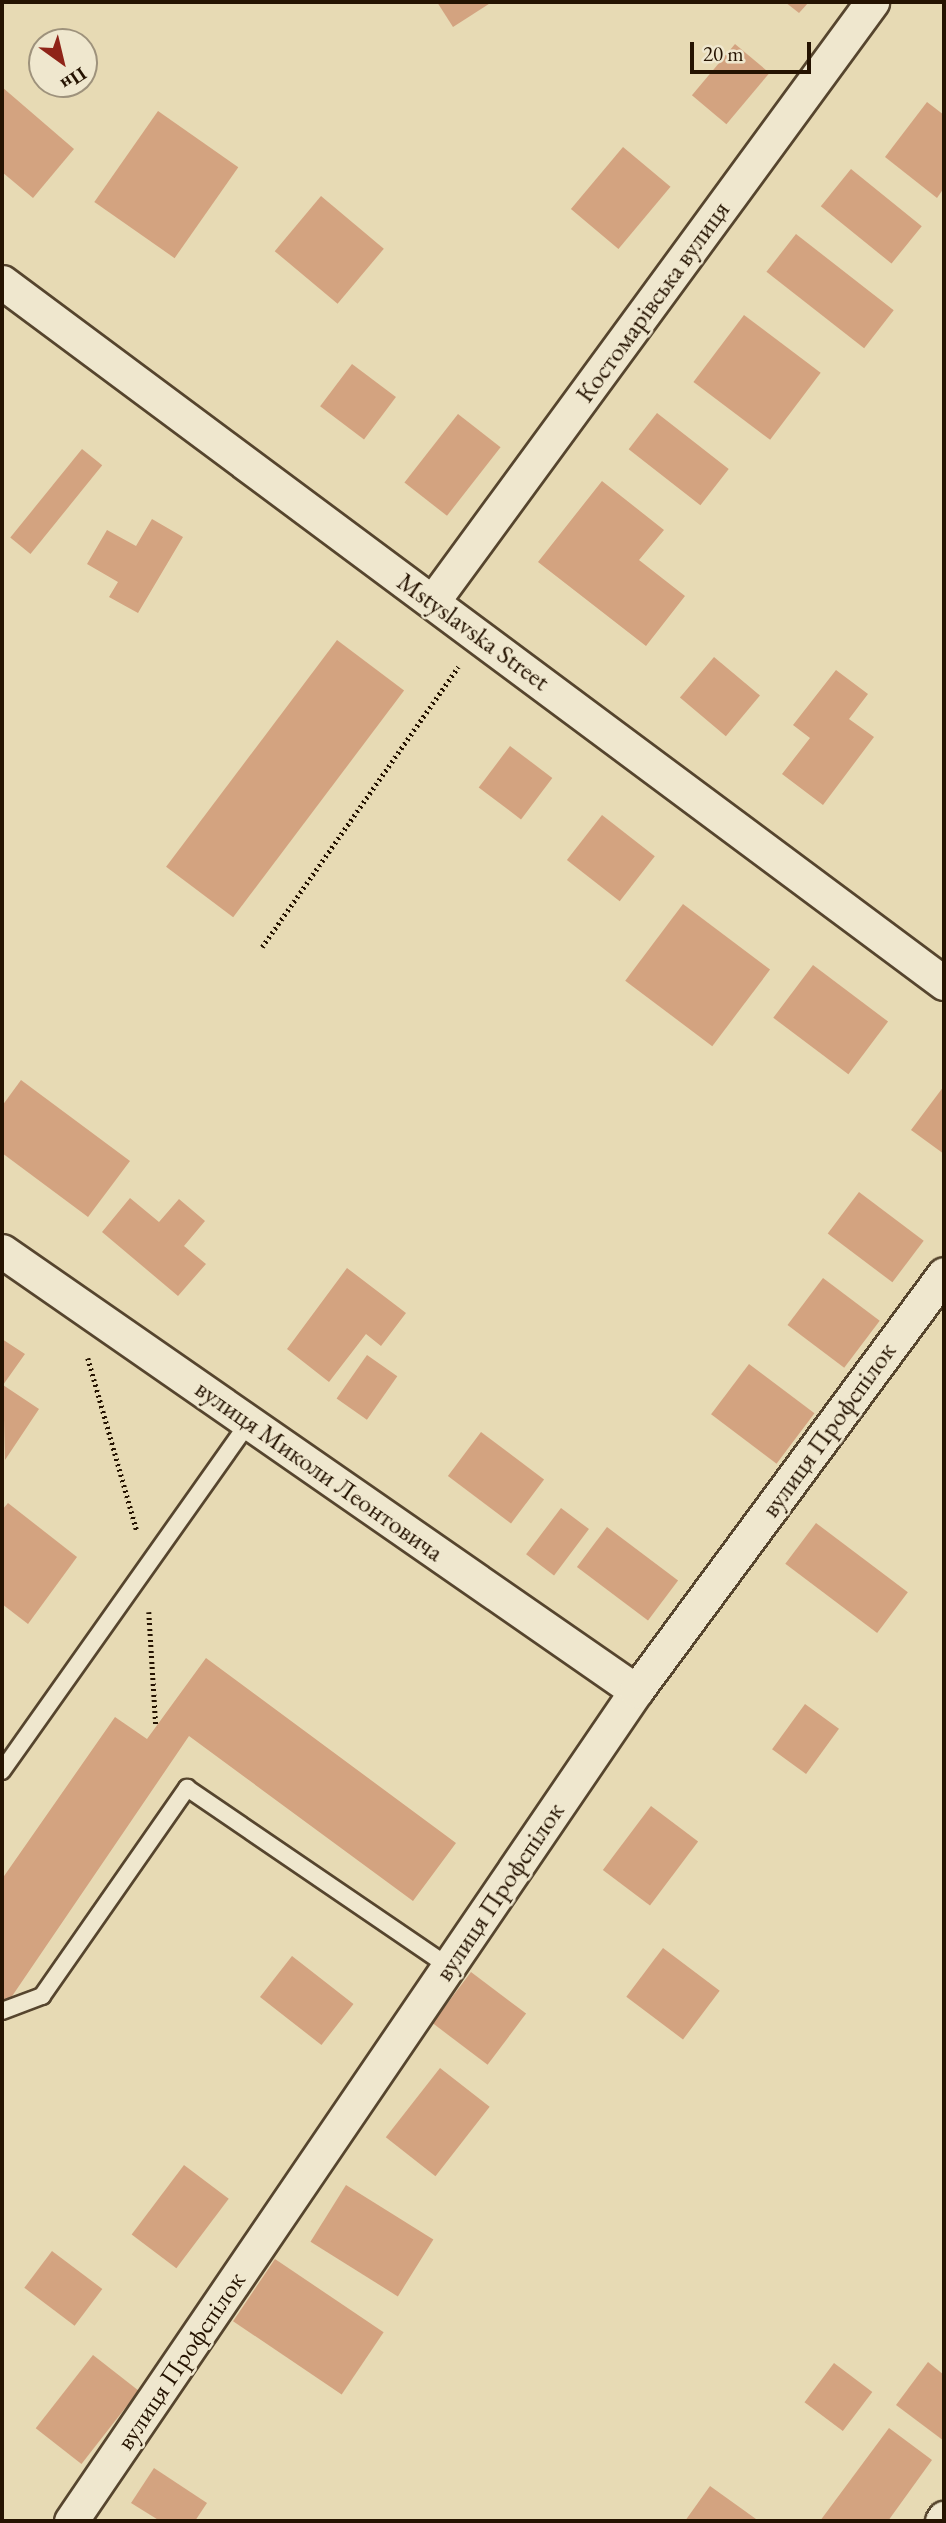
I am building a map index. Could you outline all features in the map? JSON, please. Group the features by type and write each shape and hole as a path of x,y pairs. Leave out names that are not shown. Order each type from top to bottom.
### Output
{"street":[{"name":"Костомарівська вулиця","path":"433,601 872,2"},
{"name":"Mstyslavska Street","path":"2,282 944,983"},
{"name":"вулиця Миколи Леонтовича","path":"2,1251 636,1691"},
{"name":"вулиця Профспілок","path":"71,2521 636,1691 944,1274"}],"lane":[{"path":"2,1771 249,1422"},
{"path":"2,2011 42,1996 187,1788 449,1966"}],"path":[{"path":"262,947 480,636"},
{"path":"86,1352 147,1566 156,1727"}],"building":[{"path":"437,2 492,2 453,27"},
{"path":"785,2 809,2 799,13"},
{"path":"735,44 769,73 726,124 692,95"},
{"path":"2,87 74,149 33,198 2,172"},
{"path":"927,102 944,115 944,188 937,198 885,157"},
{"path":"158,111 238,167 175,258 94,202"},
{"path":"623,147 670,187 618,249 571,209"},
{"path":"851,169 922,226 892,264 821,206"},
{"path":"321,196 384,249 338,304 275,251"},
{"path":"796,234 894,310 864,348 766,272"},
{"path":"744,315 821,373 770,440 693,382"},
{"path":"352,364 396,397 364,439 320,406"},
{"path":"657,413 729,469 700,505 629,449"},
{"path":"458,414 501,447 447,516 404,483"},
{"path":"82,449 102,465 30,554 10,538"},
{"path":"602,481 664,530 639,560 685,596 646,646 538,562"},
{"path":"152,519 183,537 138,613 109,597 118,582 87,564 107,530 136,546"},
{"path":"337,640 404,691 233,917 166,867"},
{"path":"714,657 760,696 726,736 680,698"},
{"path":"836,670 868,694 849,719 874,737 823,805 782,774 810,738 793,725"},
{"path":"510,746 552,778 521,819 479,788"},
{"path":"602,815 655,856 620,901 567,860"},
{"path":"683,904 770,970 712,1046 625,981"},
{"path":"813,965 888,1022 848,1074 773,1018"},
{"path":"21,1080 130,1161 88,1217 2,1153 2,1106"},
{"path":"944,1086 944,1154 911,1130"},
{"path":"859,1192 924,1241 892,1282 828,1234"},
{"path":"130,1198 159,1222 179,1199 205,1221 184,1246 206,1264 178,1296 102,1232"},
{"path":"347,1268 406,1313 381,1346 366,1334 329,1382 287,1349"},
{"path":"823,1278 880,1321 844,1368 787,1325"},
{"path":"2,1339 25,1354 3,1385"},
{"path":"367,1355 397,1376 367,1420 337,1398"},
{"path":"749,1364 814,1413 777,1464 711,1414"},
{"path":"3,1385 39,1409 5,1460"},
{"path":"481,1432 544,1480 511,1523 448,1476"},
{"path":"8,1503 77,1557 28,1624 2,1604 2,1510"},
{"path":"561,1508 589,1529 554,1575 526,1554"},
{"path":"816,1523 908,1592 877,1633 785,1564"},
{"path":"607,1527 678,1581 648,1620 577,1567"},
{"path":"206,1658 456,1843 413,1901 189,1736 4,2008 2,1879 115,1717 147,1739"},
{"path":"805,1704 839,1729 806,1774 772,1749"},
{"path":"651,1806 698,1842 650,1905 603,1870"},
{"path":"663,1948 720,1991 683,2039 626,1997"},
{"path":"292,1956 353,2004 321,2045 260,1997"},
{"path":"471,1972 526,2014 488,2065 432,2023"},
{"path":"440,2068 490,2107 435,2176 386,2137"},
{"path":"184,2165 229,2199 176,2268 132,2234"},
{"path":"346,2185 433,2240 398,2296 310,2242"},
{"path":"52,2251 102,2289 75,2326 24,2288"},
{"path":"275,2259 384,2332 342,2394 233,2321"},
{"path":"93,2355 139,2391 81,2464 36,2428"},
{"path":"928,2362 944,2375 944,2441 896,2405"},
{"path":"834,2363 872,2392 843,2431 805,2402"},
{"path":"889,2428 932,2460 888,2521 820,2521"},
{"path":"154,2468 207,2503 195,2521 160,2521 131,2503"},
{"path":"710,2486 756,2519 755,2521 685,2521"}]}
